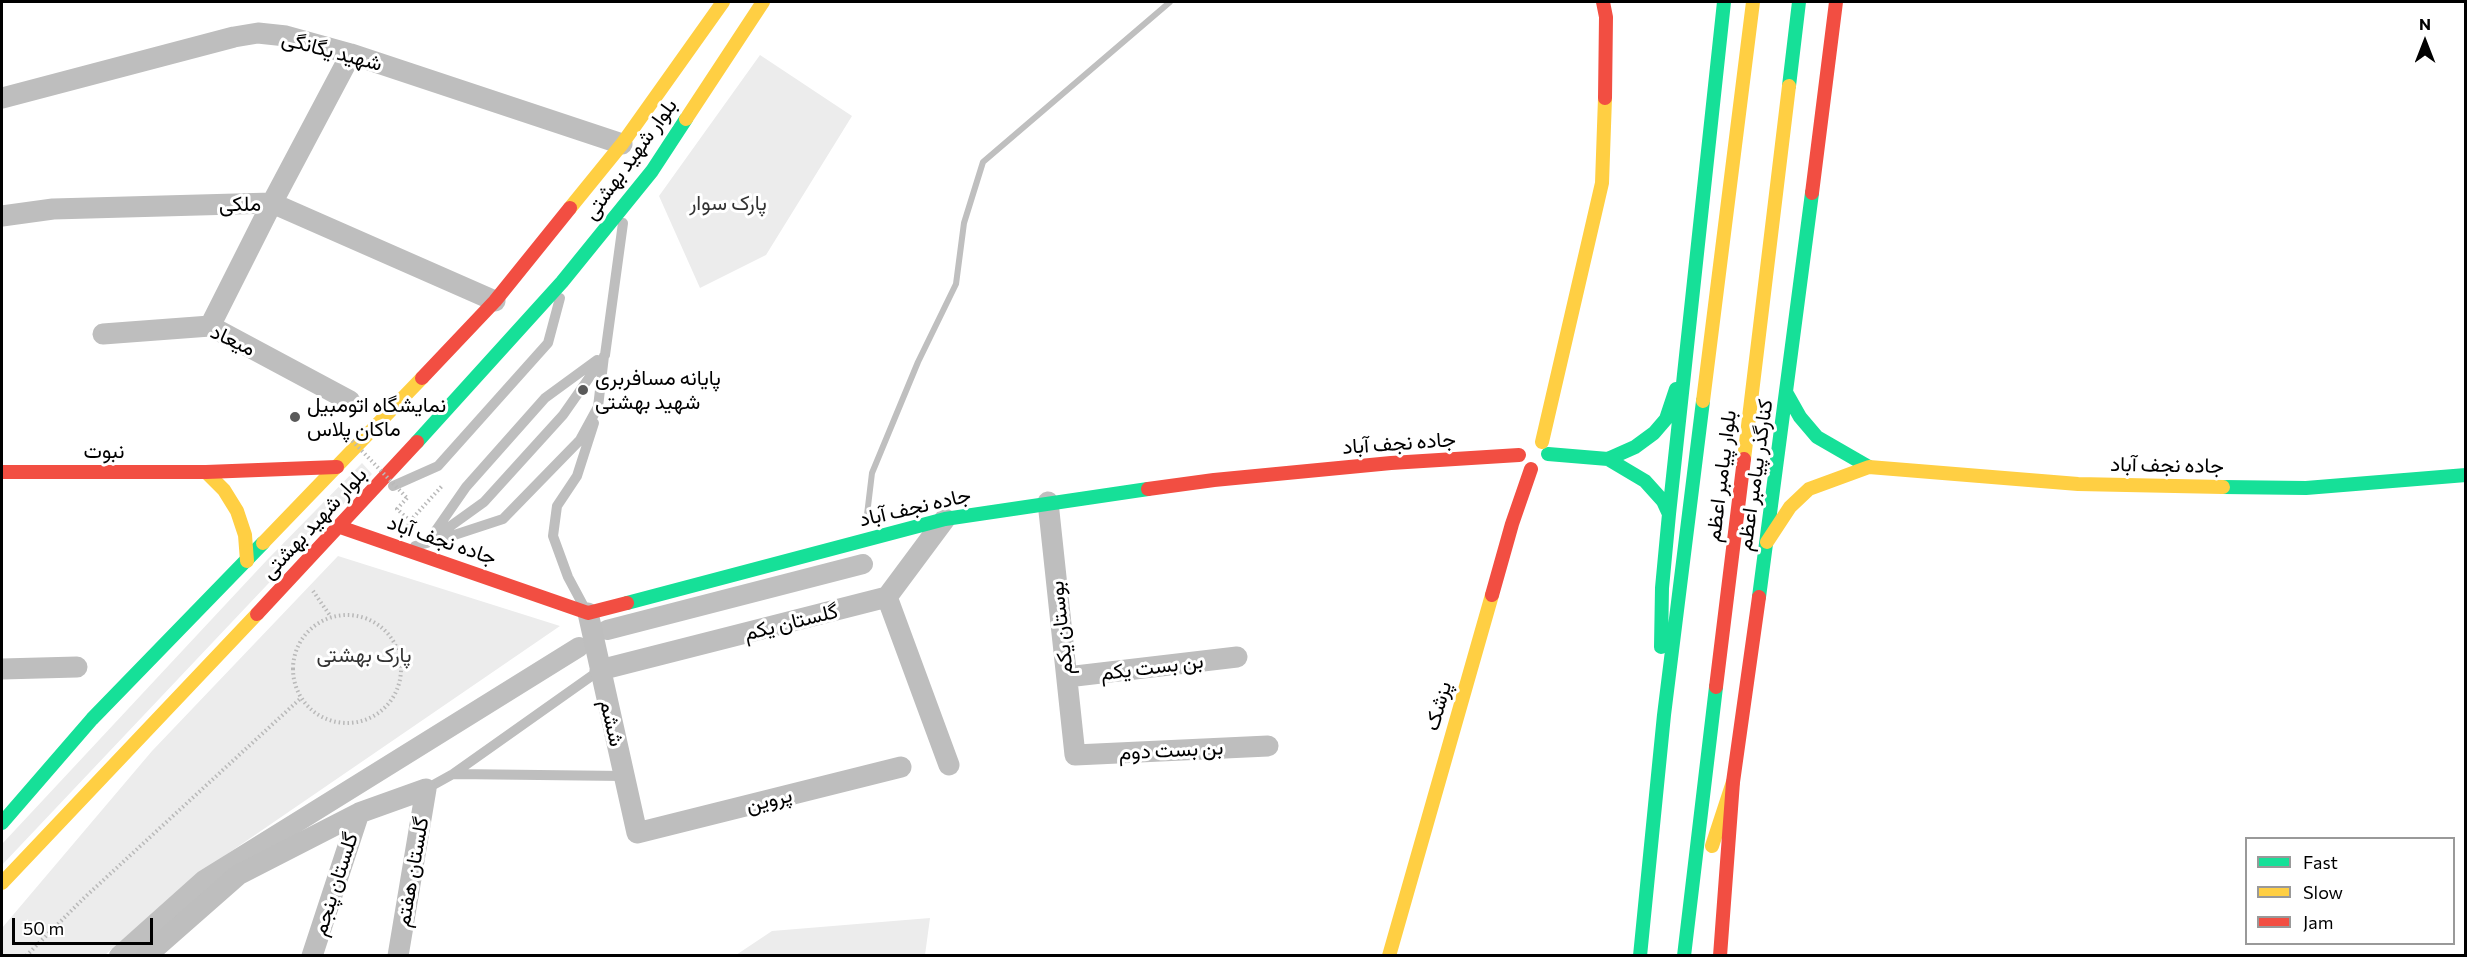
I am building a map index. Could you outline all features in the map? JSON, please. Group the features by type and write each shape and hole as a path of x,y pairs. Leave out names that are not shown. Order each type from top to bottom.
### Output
{"main road":[{"name":"بلوار شهید بهشتی","path":"2,823 92,719 247,561 495,301 622,144 723,2"},
{"name":"بلوار شهید بهشتی","path":"2,883 362,504 562,282 652,171 763,2"},
{"path":"1532,447 1543,466 1531,469 1522,464 1532,447 1602,183 1606,72 1606,17 1603,2"},
{"path":"1664,715 1662,588 1685,352 1724,2"},
{"name":"بلوار پیامبر اعظم","path":"1640,956 1664,715 1753,2"},
{"name":"بلوار پیامبر اعظم","path":"1684,956 1798,2"},
{"name":"کنارگذر پیامبر اعظم","path":"1720,956 1733,782 1788,394 1836,2"},
{"path":"1608,459 1635,447 1654,433 1666,419 1685,352"},
{"path":"1788,394 1800,417 1816,437 1869,467"},
{"name":"جاده نجف آباد","path":"340,527 588,613 945,519 1048,502 1214,480 1391,464 1532,447 1608,459"},
{"path":"1608,459 1645,481 1663,501 1669,514"},
{"name":"نبوت","path":"2,472 206,472 337,467"},
{"path":"1766,544 1790,507 1809,489 1869,467"},
{"name":"جاده نجف آباد","path":"1869,467 2078,484 2283,488 2466,475"},
{"name":"پزشک","path":"1389,956 1512,524 1531,469"},
{"path":"206,472 224,490 237,511 245,535 247,561"},
{"path":"1688,916 1733,782"}],"street":[{"name":"شهید یگانگی","path":"2,98 234,37 258,33 286,36 351,54 622,144"},
{"path":"210,326 351,54"},
{"name":"ملکی","path":"2,216 53,209 272,204 495,301"},
{"name":"میعاد","path":"103,334 210,326 350,401"},
{"name":"بوستان یکم","path":"1048,502 1075,755"},
{"path":"945,519 887,597 949,765"},
{"name":"گلستان یکم","path":"600,670 887,597"},
{"name":"ششم","path":"588,613 636,833"},
{"name":"بن بست یکم","path":"1067,677 1237,657"},
{"path":"2,669 77,667"},
{"name":"بن بست دوم","path":"1075,755 1268,746"},
{"name":"پروین","path":"636,833 901,766"},
{"path":"146,956 238,875 359,813 426,789"},
{"name":"گلستان هفتم","path":"398,956 426,789"},
{"name":"گلستان پنجم","path":"312,956 359,813"}],"lane":[{"path":"588,613 568,577 553,536 557,506 577,476 598,407 626,203"},
{"path":"362,504 402,481 438,466 548,343 558,312 562,282"},
{"path":"427,543 466,487 545,398 605,355"},
{"path":"427,543 484,502 563,415 605,355"},
{"path":"399,548 427,543 503,519 580,440 598,407"},
{"path":"426,789 453,774 600,670"},
{"path":"453,774 624,776"}],"path":[{"path":"343,431 407,498 397,509"},
{"path":"410,521 442,486"},
{"path":"295,574 309,586 332,617"},
{"path":"348,615 380,626 392,639 399,654 401,671 398,688 389,703 377,714 353,722 344,723 327,719 313,711 301,698 294,675 296,650 304,636 316,624 332,617 348,615"},
{"path":"26,956 84,898 301,698"}],"green space":[{"name":"پارک سوار","path":"760,55 852,116 766,255 700,288 659,196"},
{"path":"362,463 372,474 2,865 2,844 267,560"},
{"name":"پارک بهشتی","path":"338,556 560,626 198,874 105,955 2,955 2,928 152,751"},
{"path":"930,918 925,955 736,955 772,931"}],"waterway":[{"path":"866,523 872,473 918,362 956,284 964,223 983,162 1170,2"},
{"path":"863,564 864,558"},
{"path":"607,630 863,564"},
{"path":"119,956 204,880 579,647"}],"traffic: fast":[{"path":"1661,647 1662,588 1669,514 1724,2"},
{"path":"1789,86 1799,2"},
{"path":"417,442 562,282 652,171 686,119"},
{"path":"1759,597 1812,193"},
{"path":"1608,459 1635,447 1654,433 1666,419 1676,389"},
{"path":"1787,394 1800,417 1817,437 1869,467"},
{"path":"1640,956 1664,715 1703,401"},
{"path":"1548,454 1608,459 1645,481 1663,501 1669,514"},
{"path":"2223,487 2306,488 2466,475"},
{"path":"627,603 945,519 1148,489"},
{"path":"2,823 92,719 263,543"},
{"path":"1684,956 1716,687"}],"traffic: slow":[{"path":"570,208 622,144 723,2"},
{"path":"686,119 763,2"},
{"path":"1703,401 1753,2"},
{"path":"1744,459 1789,86"},
{"path":"1542,442 1602,183 1605,98"},
{"path":"263,543 422,378"},
{"path":"1767,542 1790,507 1809,489 1869,467 2078,484 2223,487"},
{"path":"206,472 224,490 237,511 245,535 247,561"},
{"path":"1389,956 1492,595"},
{"path":"2,883 257,614"},
{"path":"1712,846 1733,782"}],"traffic: jam":[{"path":"1603,2 1606,17 1605,98"},
{"path":"1812,193 1836,2"},
{"path":"422,378 495,301 570,208"},
{"path":"257,614 417,442"},
{"path":"1148,489 1214,480 1391,463 1519,455"},
{"path":"1716,687 1744,459"},
{"path":"2,472 206,472 337,467"},
{"path":"1492,595 1512,524 1531,469"},
{"path":"340,527 588,613 627,603"},
{"path":"1720,956 1733,782 1759,597"}],"place":[{"name":"پایانه مسافربری شهید بهشتی","path":"583,390"},
{"name":"نمایشگاه اتومبیل ماکان پلاس","path":"295,417"}]}
